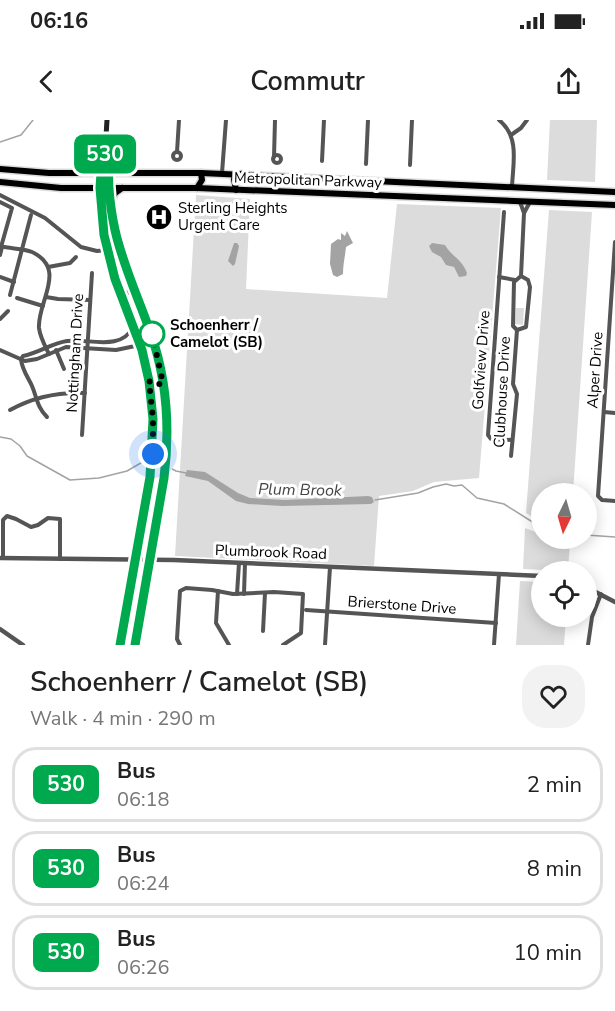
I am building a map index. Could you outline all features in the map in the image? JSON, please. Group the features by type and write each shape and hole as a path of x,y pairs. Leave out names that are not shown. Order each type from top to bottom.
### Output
{"main road":[{"path":"107,120 105,153 108,159 100,188 103,227 107,250 121,295 140,345 149,381 153,419 150,477 121,645"},
{"path":"1,182 3,170"},
{"name":"Metropolitan Parkway","path":"3,170 49,173 201,172 615,192"},
{"path":"197,188 202,180 201,172"},
{"path":"104,173 123,259 152,334 163,383 167,420 164,478 135,645"},
{"path":"236,190 234,179 242,174"},
{"name":"Metropolitan Parkway","path":"1,182 41,187 197,188 615,206"},
{"path":"411,196 418,189 416,182"},
{"path":"453,198 452,190 458,184"},
{"path":"111,203 114,195 122,188"},
{"path":"103,227 110,227 116,231"},
{"path":"121,295 128,291 136,295"},
{"path":"149,381 156,385 163,383"},
{"path":"146,503 153,504 158,511"},
{"path":"127,610 132,618 139,618"}],"street":[{"path":"177,152 179,120"},
{"path":"222,174 225,120"},
{"path":"275,120 276,155"},
{"path":"322,161 324,120"},
{"path":"366,164 368,120"},
{"path":"410,165 412,120"},
{"path":"499,120 511,135 514,146 512,187"},
{"path":"511,135 527,120"},
{"path":"0,195 45,218 81,247 96,252 107,250"},
{"name":"Clubhouse Drive","path":"518,330 526,327 530,287 528,280 521,276 524,213 520,201"},
{"path":"0,202 12,208 0,255"},
{"name":"Clubhouse Drive","path":"524,213 530,202"},
{"path":"504,212 499,277 515,280 521,276"},
{"path":"10,295 31,215"},
{"name":"Alper Drive","path":"615,243 600,499 615,501"},
{"path":"1,247 35,254 48,267 50,283 39,330 48,352"},
{"path":"48,267 70,263 76,257"},
{"name":"Nottingham Drive","path":"82,435 92,273"},
{"path":"0,277 14,282"},
{"name":"Golfview Drive","path":"499,277 488,435 491,439 512,440"},
{"name":"Clubhouse Drive","path":"515,280 512,324 518,330"},
{"path":"46,297 90,300"},
{"path":"16,298 43,306"},
{"path":"0,319 8,311"},
{"path":"48,352 54,346 68,340 105,343 120,339 130,333 133,325"},
{"name":"Clubhouse Drive","path":"511,456 517,394 513,384 518,330"},
{"path":"120,339 124,348"},
{"path":"104,349 105,343"},
{"path":"21,359 23,356 56,351 70,346 104,349 140,345"},
{"path":"54,346 64,369"},
{"path":"0,350 21,359"},
{"path":"21,359 22,367 33,387 35,399 47,417"},
{"path":"10,410 35,399 63,393 85,393"},
{"path":"604,412 615,413"},
{"path":"2,558 3,520 6,517 16,519 30,527 48,518 60,519 60,559"},
{"name":"Plumbrook Road","path":"2,558 242,563 531,575"},
{"path":"237,594 242,563"},
{"path":"242,563 244,594"},
{"path":"325,645 330,567"},
{"path":"494,645 499,574"},
{"path":"180,645 177,639 181,589 237,594 303,594 301,633 283,645"},
{"path":"218,591 216,623 229,645"},
{"path":"597,592 615,602"},
{"path":"263,631 265,593"},
{"path":"588,645 592,617 601,594"},
{"name":"Brierstone Drive","path":"306,610 496,622"},
{"path":"0,629 23,645"}],"shaded area":[{"path":"550,120 597,120 595,182 547,180"},
{"path":"196,195 250,199 246,289 387,298 397,204 501,208 479,478 434,482 413,491 379,496 374,566 175,556"},
{"path":"549,210 592,212 574,483 531,483 531,516 526,513"},
{"path":"347,231 353,243 346,247 343,274 337,277 333,275 330,264 331,244 338,239 341,240 341,233 345,236"},
{"path":"234,243 239,246 233,266 228,261"},
{"path":"432,243 445,245 462,264 467,273 466,276 459,277 454,267 446,265 441,257 432,252 429,246"},
{"path":"516,308 524,308 523,325 515,324"},
{"path":"187,470 205,472 250,498 285,500 368,496 372,497 374,502 371,504 282,506 248,504 236,501 208,481 185,476"},
{"path":"525,528 531,530 531,549 570,549 569,561 531,561 531,569 523,569"},
{"path":"520,581 531,582 531,627 565,627 564,645 516,645"}],"waterway":[{"path":"0,142 21,135 33,120"},
{"name":"Plum Brook","path":"0,437 11,439 27,456 70,480 99,478 127,471 146,460 155,460 164,464"},
{"name":"Plum Brook","path":"168,467 186,473"},
{"name":"Plum Brook","path":"375,500 418,493 446,484 462,485 477,498 504,504 531,521"},
{"name":"Plum Brook","path":"597,536 615,537"}],"bus line":[{"name":"530","path":"120,645 150,477 153,419 149,381 142,350 115,279 104,235 100,173 105,153 108,159 111,210 121,252 154,343 162,374 166,407 167,452 164,478 135,645"}],"place":[{"name":"Sterling Heights Urgent Care","path":"159,217"},
{"name":"Schoenherr / Camelot (SB)","path":"152,334"}],"route":[{"path":"152,334 163,383 153,385 149,381 153,419 153,454"}]}
